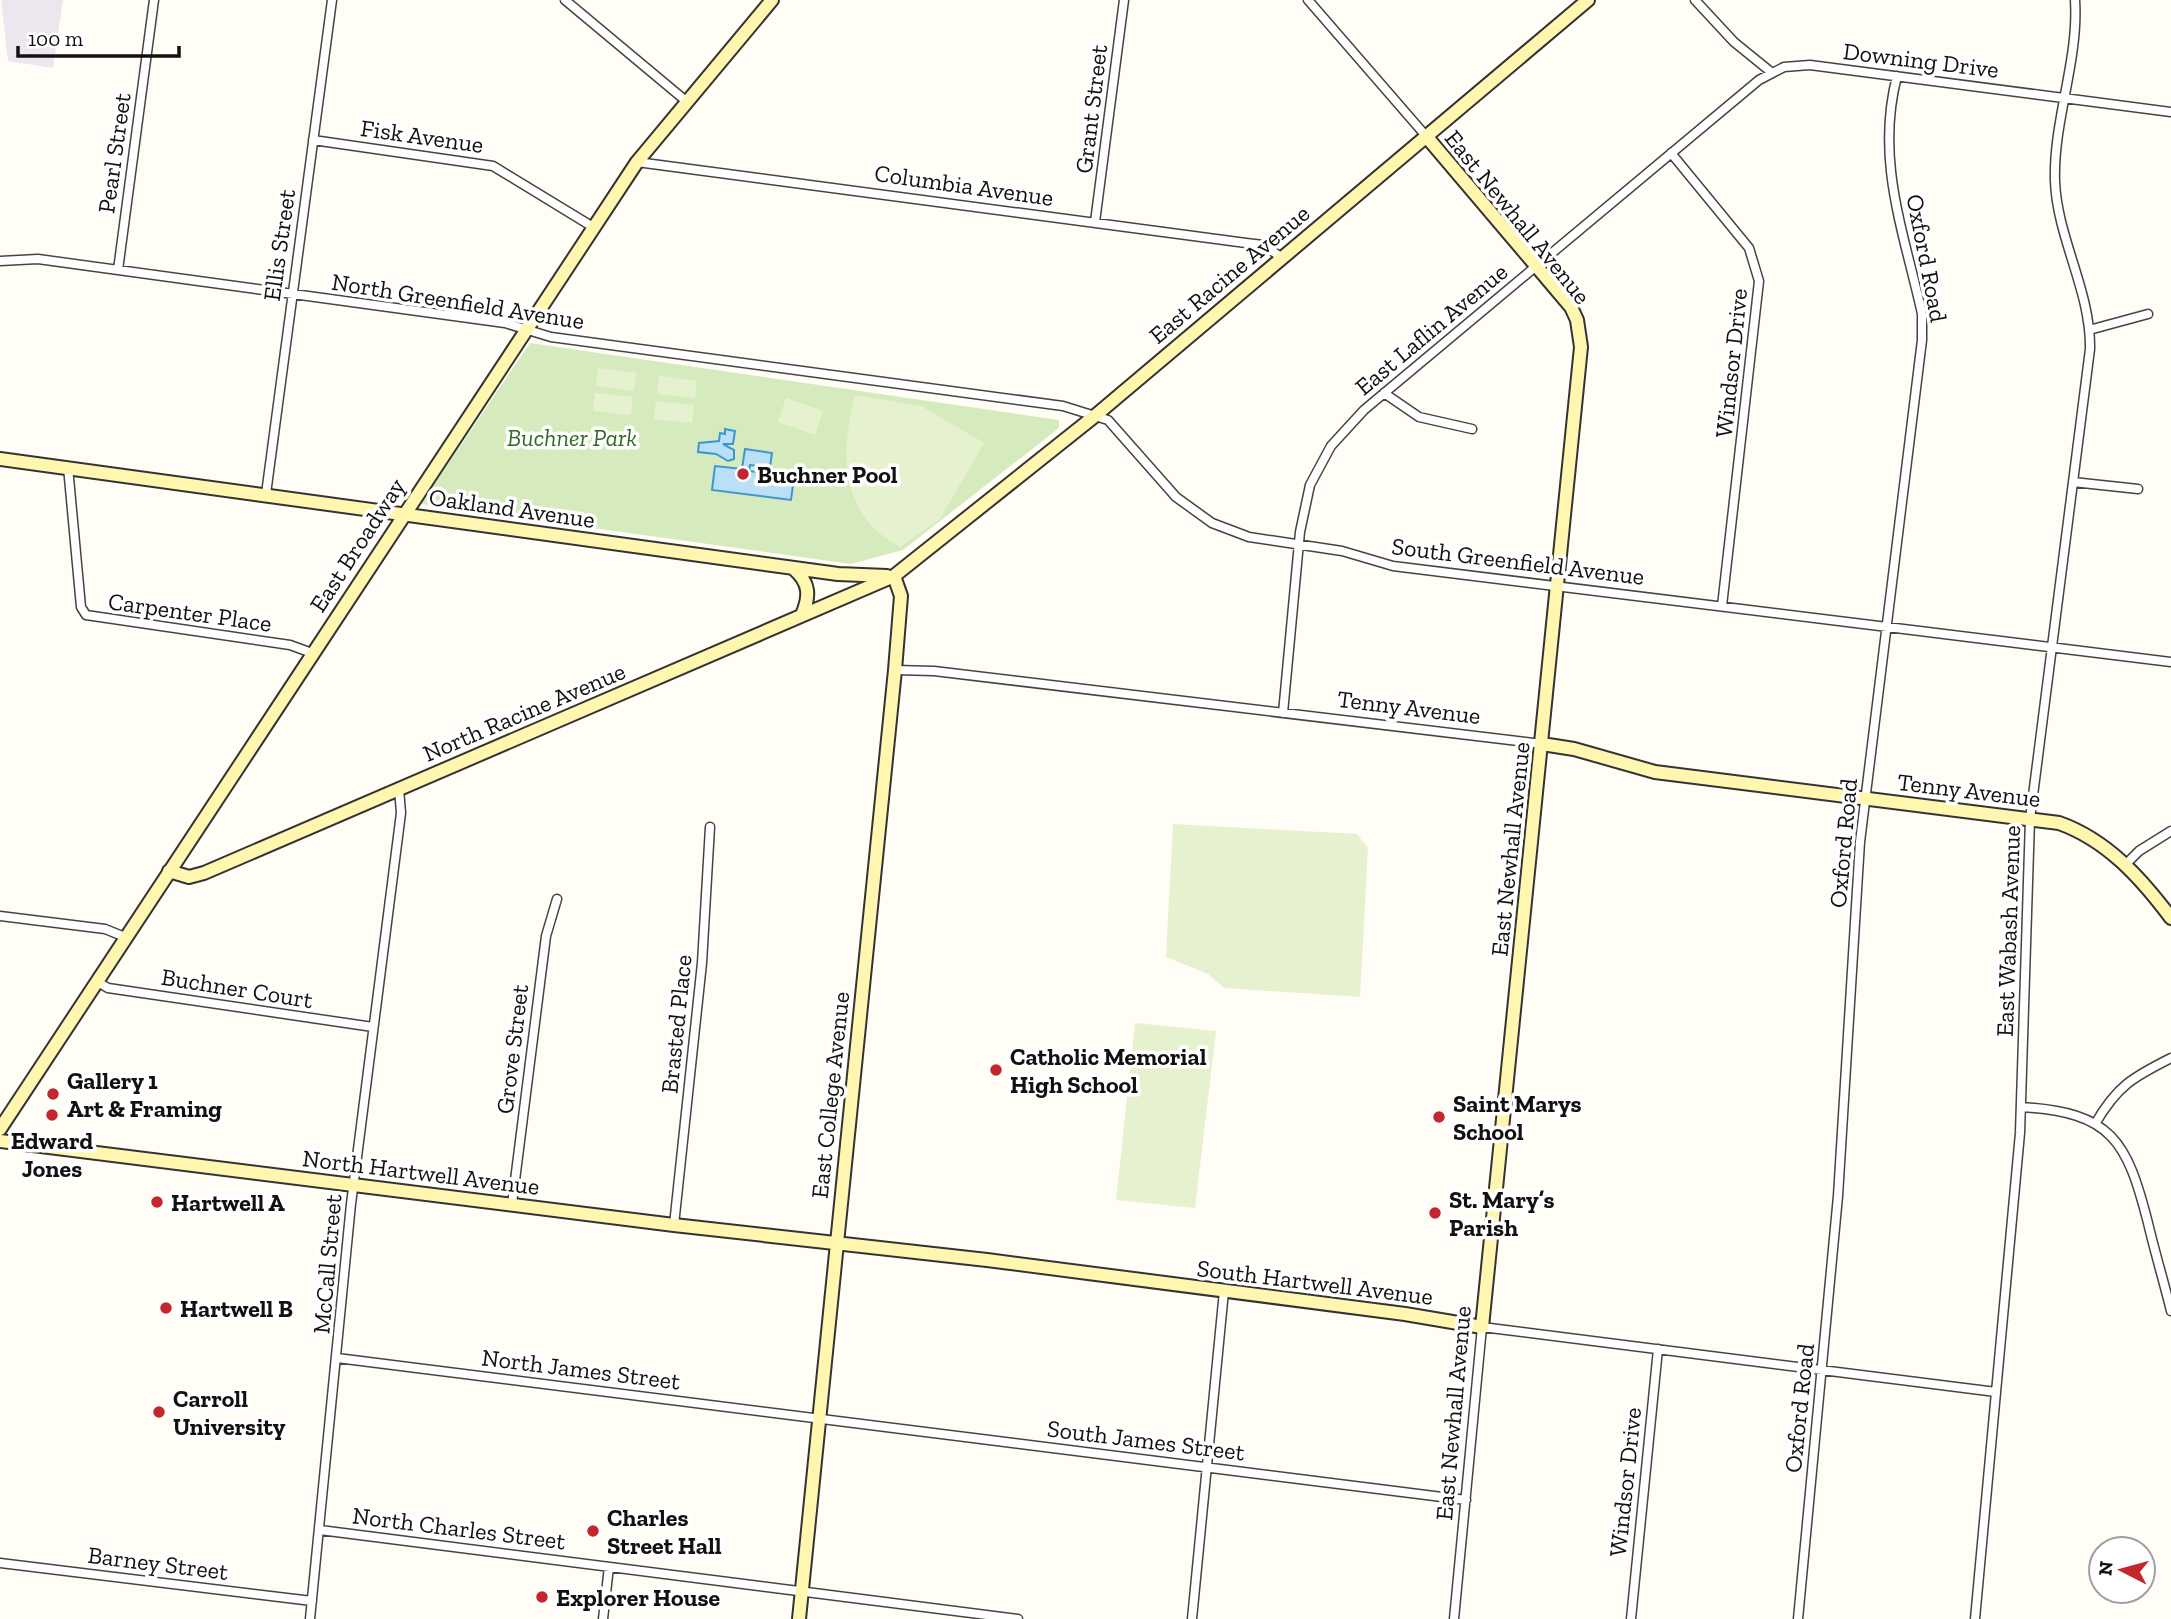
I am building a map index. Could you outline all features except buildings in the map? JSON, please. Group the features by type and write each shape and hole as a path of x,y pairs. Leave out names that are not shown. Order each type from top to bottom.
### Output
{"street":[{"name":"Pearl Street","path":"118,270 154,0"},
{"name":"Ellis Street","path":"265,494 332,0"},
{"path":"565,0 686,101"},
{"name":"East Broadway","path":"0,1129 402,514 637,162 772,0"},
{"name":"Grant Street","path":"1095,222 1124,0"},
{"path":"1308,0 1426,136"},
{"path":"1695,0 1734,42 1771,72"},
{"name":"East Wabash Avenue","path":"1975,1619 2021,1107 2030,819 2073,482 2089,330 2056,190 2075,0"},
{"name":"East Racine Avenue","path":"894,576 1095,416 1582,2"},
{"name":"Downing Drive","path":"1771,72 1794,65 2171,111"},
{"name":"East Laflin Avenue","path":"1283,713 1304,510 1318,466 1344,430 1536,265 1745,90 1771,72"},
{"name":"Oxford Road","path":"1798,1619 1838,1196 1858,870 1922,340 1922,314 1887,154 1887,126 1897,76"},
{"name":"East Newhall Avenue","path":"1426,136 1571,307 1577,320 1581,347 1454,1619"},
{"name":"Fisk Avenue","path":"313,140 493,166 593,227"},
{"name":"Windsor Drive","path":"1671,153 1749,248 1759,281 1722,606"},
{"name":"Columbia Avenue","path":"637,162 1263,245 1281,257"},
{"name":"North Greenfield Avenue","path":"0,261 38,259 292,293 502,322 551,337 909,385"},
{"path":"2089,330 2148,314"},
{"name":"South Greenfield Avenue","path":"909,385 1063,406 1108,420 1176,497 1200,515 1249,537 1342,551 1393,566 2171,662"},
{"path":"1384,393 1419,417 1472,429"},
{"name":"Oakland Avenue","path":"0,459 792,568 894,576"},
{"name":"Carpenter Place","path":"68,467 81,607 86,615 290,645 312,653"},
{"path":"2073,482 2138,489"},
{"path":"792,568 807,584 807,600 802,615"},
{"name":"North Racine Avenue","path":"169,871 189,877 204,873 894,576"},
{"name":"East College Avenue","path":"799,1619 895,670 901,596 894,576"},
{"name":"Tenny Avenue","path":"895,670 934,671 1542,744 1574,749 1654,772 2030,819 2078,830 2097,840 2125,866 2171,918"},
{"name":"McCall Street","path":"310,1619 354,1185 401,813 399,789"},
{"name":"Brasted Place","path":"674,1225 702,963 710,828"},
{"path":"2125,866 2139,851 2171,831"},
{"name":"Grove Street","path":"512,1204 546,936 556,899"},
{"path":"0,916 105,929 125,937"},
{"name":"Buchner Court","path":"96,981 111,988 373,1027"},
{"path":"2095,1124 2109,1100 2123,1085 2171,1058"},
{"path":"2021,1107 2058,1110 2095,1124 2121,1148 2136,1175 2171,1311"},
{"name":"North Hartwell Avenue","path":"0,1141 837,1243"},
{"name":"South Hartwell Avenue","path":"837,1243 1996,1392"},
{"path":"1192,1619 1224,1291"},
{"name":"Windsor Drive","path":"1632,1619 1658,1349"},
{"name":"North James Street","path":"337,1358 820,1418"},
{"name":"South James Street","path":"820,1418 1466,1500"},
{"name":"North Charles Street","path":"320,1530 1018,1619"},
{"name":"Barney Street","path":"0,1563 312,1601"},
{"path":"603,1619 609,1566"}],"shaded area":[{"path":"1,0 63,0 53,68 8,61"}],"green space":[{"name":"Buchner Park","path":"530,343 1059,420 1059,428 903,550 851,564 421,504"},
{"path":"598,368 636,373 634,391 596,386"},
{"path":"659,376 697,381 695,398 657,394"},
{"path":"595,393 633,397 631,415 593,411"},
{"path":"855,395 921,406 984,443 940,519 900,547 865,518 849,481 847,439"},
{"path":"786,398 823,411 815,435 778,422"},
{"path":"656,401 694,405 692,423 654,419"},
{"path":"1173,824 1357,834 1368,848 1360,997 1224,988 1208,974 1166,957"},
{"path":"1135,1023 1216,1031 1195,1208 1116,1200"}],"water":[{"path":"725,429 735,431 733,444 723,444 734,450 734,459 728,461 716,454 698,452 699,443 719,441 720,433 725,434"},
{"name":"Buchner Pool","path":"745,449 772,453 770,467 750,465 749,471 794,477 791,500 712,490 715,466 742,469"}],"place":[{"name":"Buchner Pool","path":"743,474"},
{"name":"Catholic Memorial High School","path":"996,1070"},
{"name":"Gallery 1 Art & Framing","path":"53,1094"},
{"name":"Edward Jones","path":"52,1115"},
{"name":"Saint Marys School","path":"1439,1117"},
{"name":"Hartwell A","path":"157,1202"},
{"name":"St. Mary’s Parish","path":"1435,1213"},
{"name":"Hartwell B","path":"166,1308"},
{"name":"Carroll University","path":"159,1412"},
{"name":"Charles Street Hall","path":"593,1531"},
{"name":"Explorer House","path":"542,1597"}]}
